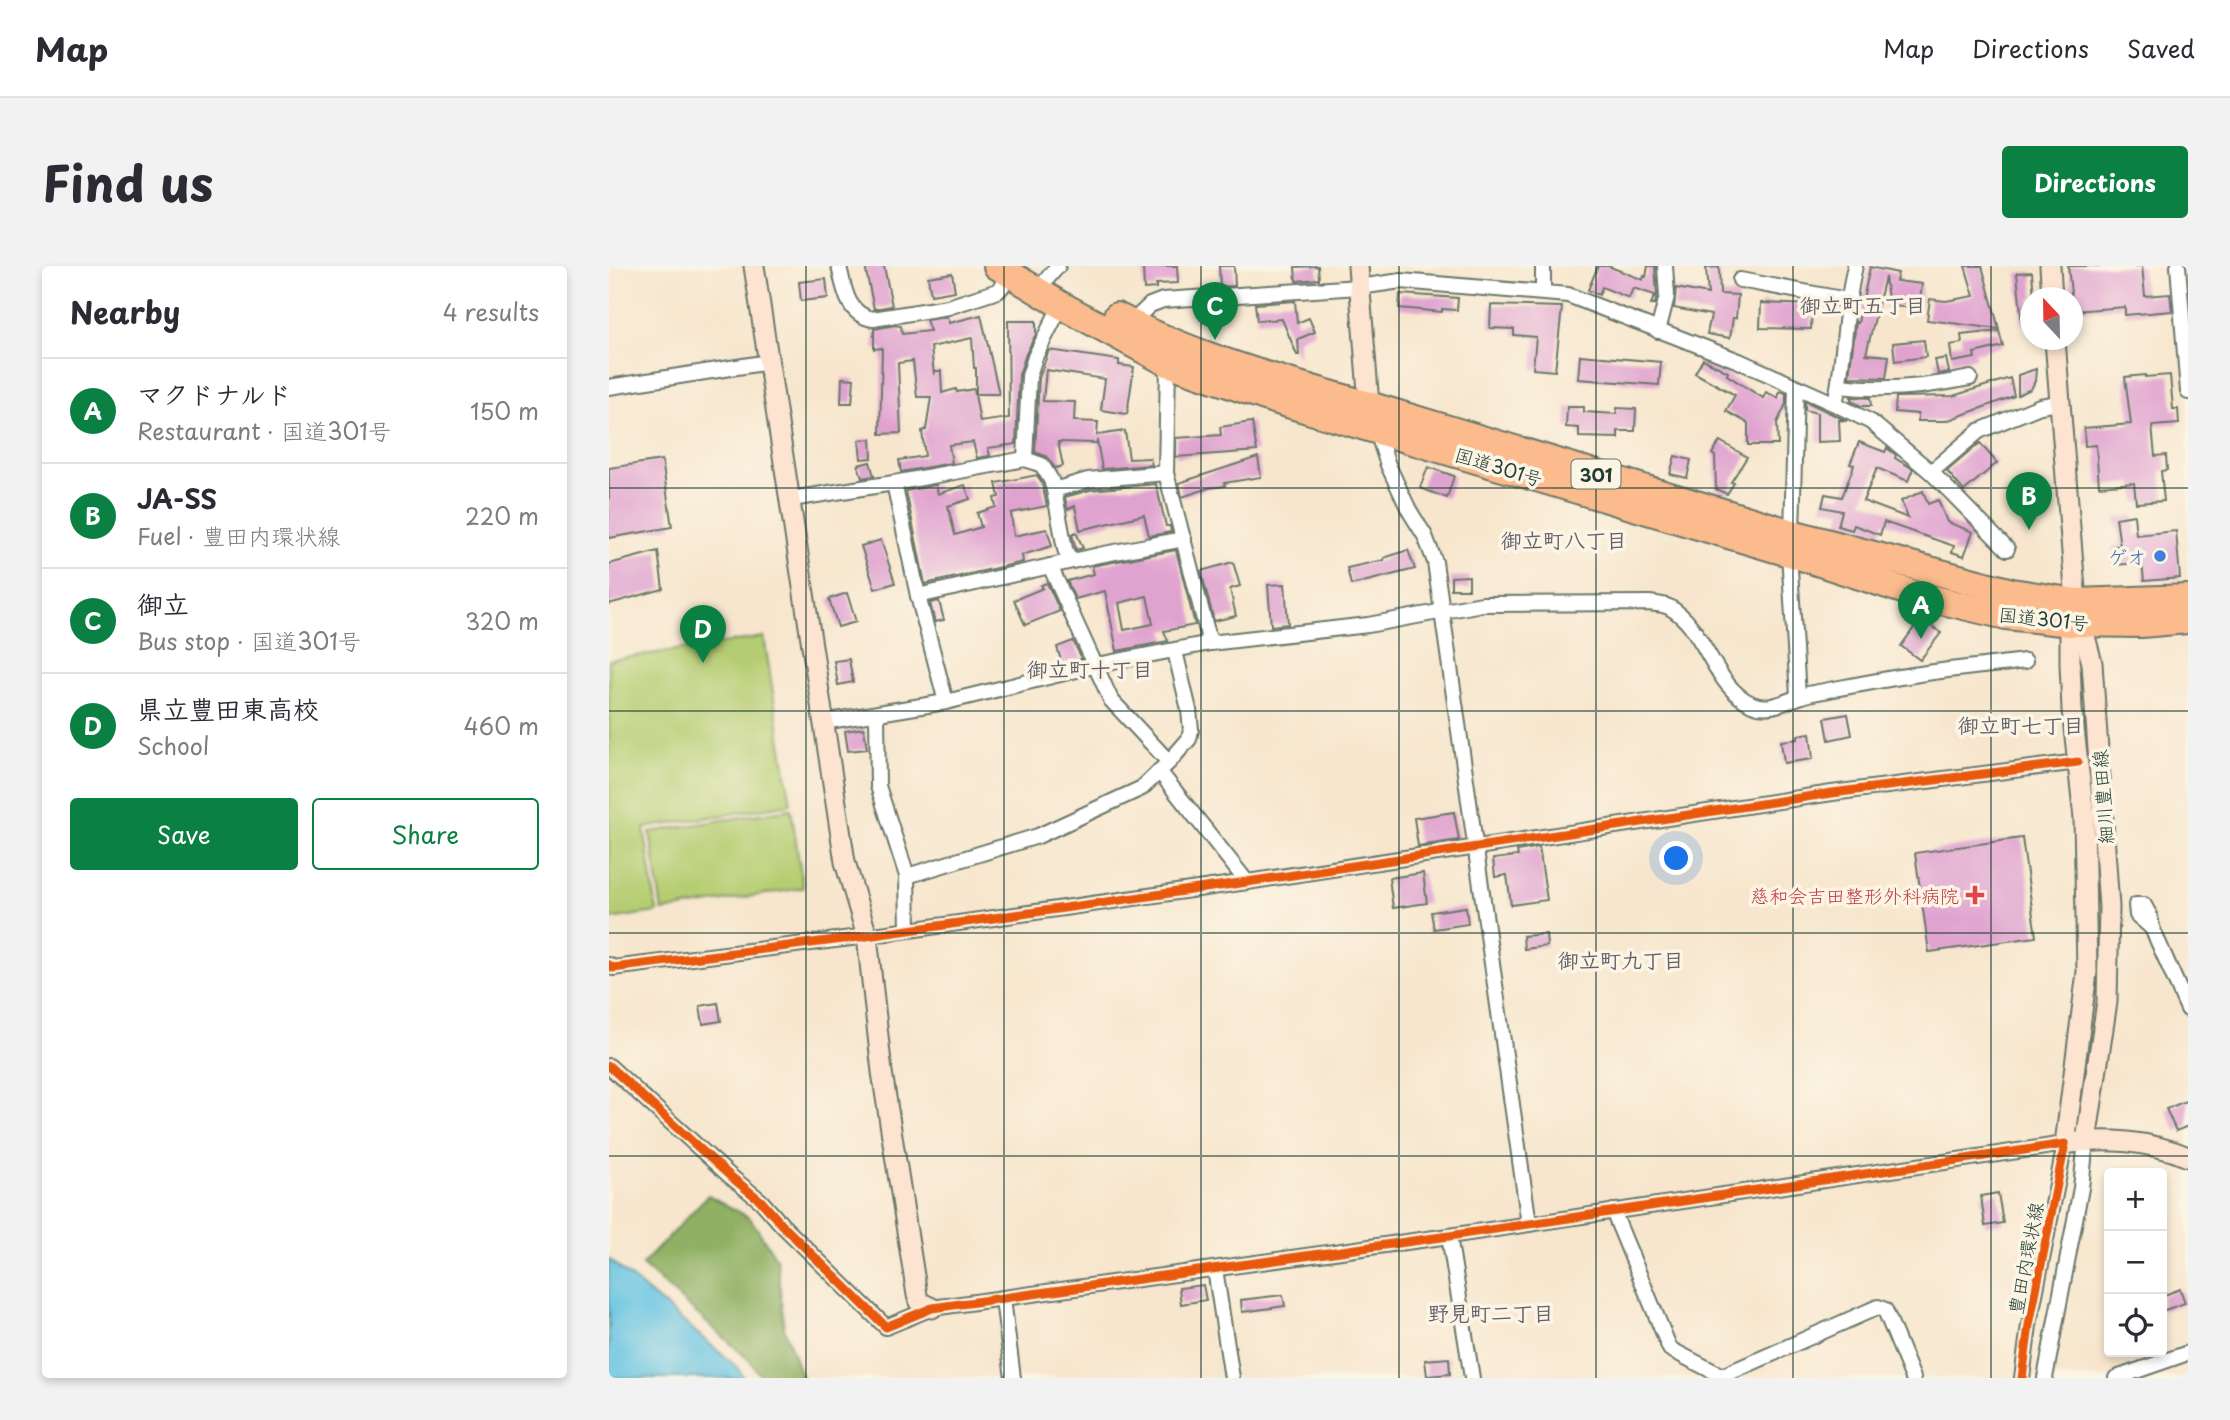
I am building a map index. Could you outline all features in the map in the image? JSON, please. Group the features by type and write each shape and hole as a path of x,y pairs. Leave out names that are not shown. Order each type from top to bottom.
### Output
{"highway":[{"name":"国道301号","path":"1028,271 1061,305 1168,363 1271,399 1372,416"},
{"name":"国道301号","path":"1028,271 1170,342 1300,386 1372,416 1791,543 1921,596 2006,616 2076,616 2141,624 2188,620"},
{"name":"国道301号","path":"2076,616 2188,598"}],"street":[{"path":"754,266 845,862 867,936 882,1072 917,1295 919,1302 932,1308"},
{"path":"839,266 847,301 863,317 873,319 948,307 998,290 1028,271"},
{"path":"1543,266 1543,292"},
{"path":"1658,331 1667,296 1665,266"},
{"path":"1835,404 1847,300 1854,266"},
{"path":"2050,266 2051,287"},
{"path":"2178,266 2185,312 2188,392"},
{"path":"1356,273 1372,416 1388,466 1425,536 1435,562 1529,1224"},
{"path":"1132,323 1150,305 1163,300 1356,273 1401,281 1568,295 1739,361 1871,422 1931,472 2007,549"},
{"path":"1740,280 1847,300"},
{"path":"1025,459 1029,376 1035,357 1061,305"},
{"path":"2056,350 2076,616"},
{"path":"609,387 769,362"},
{"path":"1168,363 1166,473 1210,643"},
{"path":"1839,386 1880,388 1947,383 1970,378"},
{"path":"1796,387 1791,543 1798,696"},
{"path":"1931,472 1979,431 2040,406 2059,403"},
{"path":"791,499 1025,459 1042,465 1051,480 1065,549 1070,561"},
{"path":"1053,490 1088,480 1166,473"},
{"path":"894,482 918,596 946,702"},
{"path":"918,596 1070,561 1184,539"},
{"path":"1050,566 1111,701 1164,767 1247,882"},
{"path":"823,722 946,702 1097,665 1210,643 1368,625 1482,604 1649,603 1668,606 1679,614 1693,631 1729,685 1753,705 1769,708 1798,696 1914,674 2025,661"},
{"name":"細川豊田線","path":"2065,1144 2087,972 2084,818 2072,710 2076,616"},
{"name":"細川豊田線","path":"2076,616 2092,663 2109,907 2107,1002 2086,1141"},
{"path":"907,876 1038,836 1142,788 1189,739 1191,730 1185,689 1175,651"},
{"path":"877,714 878,786 907,876 908,930"},
{"path":"609,965 613,968 867,936 1477,848 1832,793 2078,762"},
{"path":"2152,928 2188,1009"},
{"path":"609,1066 761,1201 886,1327 932,1308 1449,1236 2086,1141 2144,1144 2188,1157"},
{"path":"2045,1378 2081,1188 2086,1141"},
{"name":"豊田内環状線","path":"2022,1378 2065,1144"},
{"path":"1613,1211 1670,1349 1722,1376 1878,1307 1885,1310 1913,1378"},
{"path":"1449,1236 1472,1378"},
{"path":"1215,1269 1232,1378"},
{"path":"1003,1298 1013,1378"},
{"path":"2116,1378 2188,1353"}],"green space":[{"path":"764,637 791,804 644,828 657,912 609,919 609,660"},
{"path":"791,809 803,888 662,911 650,832"},
{"path":"708,1195 750,1218 777,1259 784,1328 802,1378 762,1378 749,1360 642,1265"}],"water":[{"path":"609,1259 737,1367 744,1378 609,1378"}],"building":[{"path":"865,266 884,266 892,306 874,309"},
{"path":"1143,266 1177,266 1178,283 1156,284 1156,288 1144,289"},
{"path":"1219,266 1234,266 1235,286 1220,287"},
{"path":"1318,266 1319,279 1296,281 1295,267"},
{"path":"1598,266 1608,266 1643,280 1648,266 1655,266 1657,295 1655,304 1651,304 1655,295 1633,288 1629,298 1602,287 1599,295 1588,290"},
{"path":"1965,266 1982,266 1999,329 1927,320 1930,299 1946,301 1974,296"},
{"path":"2068,266 2142,266 2145,296 2170,294 2172,311 2125,315 2125,307 2083,310 2083,287 2070,287"},
{"path":"1719,267 1720,294 1738,295 1736,318 1733,318 1730,338 1707,334 1711,315 1674,308 1676,288 1708,294 1706,268"},
{"path":"1870,267 1898,273 1896,281 1922,284 1919,308 1889,306 1885,277 1866,354 1889,356 1886,378 1849,377 1856,322 1858,323"},
{"path":"2032,272 2033,287 2020,287 2020,304 2017,273"},
{"path":"952,273 955,291 931,295 928,277"},
{"path":"826,279 828,298 801,301 799,282"},
{"path":"1400,294 1458,298 1457,310 1442,309 1442,312 1399,308"},
{"path":"1295,301 1297,323 1309,318 1315,332 1298,339 1299,355 1282,319 1257,321 1255,304"},
{"path":"1761,303 1812,305 1811,329 1760,328"},
{"path":"1491,305 1562,307 1555,371 1533,369 1536,337 1514,335 1514,329 1490,328"},
{"path":"981,315 999,394 976,394 972,338 931,347 934,375 935,371 941,371 942,393 956,389 957,392 974,389 980,422 1009,418 1008,321 1036,321 1036,334 1019,375 1016,444 988,448 990,456 977,458 973,442 949,445 952,463 901,472 899,460 925,456 922,431 926,430 931,397 917,397 913,361 898,363 901,433 880,434 882,348 874,349 874,329 895,325 901,326 902,334 930,331 926,320 947,317 949,323"},
{"path":"1999,331 2003,346 1974,353 1975,358 1952,362 1950,345 1962,343 1961,335"},
{"path":"1924,340 1926,357 1895,361 1893,343"},
{"path":"1049,350 1119,360 1119,365 1134,367 1127,414 1101,410 1105,379 1046,370 1043,401 1075,402 1074,421 1098,422 1097,435 1125,431 1129,459 1150,458 1152,465 1102,469 1097,440 1097,443 1058,442 1063,466 1055,468 1046,456 1035,452 1039,378"},
{"path":"1580,355 1661,362 1659,385 1578,379"},
{"path":"1946,358 1949,372 1938,374 1935,360"},
{"path":"1703,359 1728,372 1727,375 1763,398 1766,392 1778,398 1780,391 1786,393 1786,404 1777,423 1778,445 1748,445 1748,423 1726,411 1735,395 1695,373"},
{"path":"2036,369 2031,389 2018,395 2018,375"},
{"path":"2170,375 2173,409 2178,409 2179,424 2152,426 2155,456 2166,455 2167,470 2161,471 2164,501 2136,503 2134,483 2099,486 2096,445 2085,446 2084,428 2131,424 2125,377"},
{"path":"842,378 854,379 852,403 841,403"},
{"path":"2010,378 2014,396 1946,421 1918,421 1918,414 1895,412 1896,397 1953,396"},
{"path":"1851,397 1870,398 1871,406 1861,406 1851,401"},
{"path":"1805,401 1847,421 1839,420 1840,441 1817,442 1817,413 1805,410"},
{"path":"1567,407 1584,407 1584,412 1616,414 1617,408 1636,409 1635,431 1618,431 1618,438 1579,437 1579,428 1566,427"},
{"path":"1252,422 1257,451 1176,457 1176,438 1221,435 1220,427"},
{"path":"871,439 872,458 861,459 859,440"},
{"path":"1720,441 1747,457 1731,482 1734,483 1727,494 1716,489 1715,456 1712,454"},
{"path":"1859,442 1885,452 1887,448 1896,455 1895,458 1913,469 1908,481 1877,468 1863,501 1908,518 1901,501 1923,491 1928,504 1938,500 1947,522 1973,532 1964,556 1952,552 1954,546 1884,522 1880,535 1854,525 1852,530 1838,526 1842,511 1822,507 1825,494 1842,497 1854,465 1850,464"},
{"path":"1980,443 1997,463 1964,491 1947,471"},
{"path":"1675,456 1691,460 1687,478 1670,474"},
{"path":"1258,457 1261,477 1224,483 1225,486 1182,497 1179,483"},
{"path":"662,460 672,527 609,538 609,468"},
{"path":"870,462 874,476 862,478 858,465"},
{"path":"1428,467 1454,476 1447,498 1420,488"},
{"path":"1037,475 1047,506 1011,513 1014,536 1047,529 1052,546 1022,555 1023,562 925,584 906,491 936,485 938,494 965,485 970,499 948,506 955,535 981,527 977,513 996,507 994,498 999,497 996,483"},
{"path":"1156,484 1166,526 1170,526 1171,532 1149,536 1144,515 1080,530 1075,506 1068,509 1066,504 1065,497 1090,490"},
{"name":"ゲオ","path":"2134,515 2136,535 2176,531 2180,578 2144,581 2142,563 2113,565 2112,546 2120,546 2116,518"},
{"path":"1076,532 1083,548 1076,550 1072,534"},
{"path":"881,540 895,583 875,589 861,546"},
{"path":"1176,550 1195,625 1164,631 1168,641 1117,651 1105,591 1075,599 1067,581 1094,574 1092,566","holes":["1147,596 1153,624 1124,630 1119,603"]},
{"path":"1408,550 1415,569 1351,585 1347,568 1384,560"},
{"path":"658,551 663,589 609,604 609,564"},
{"path":"1233,562 1240,586 1230,589 1236,616 1214,621 1201,571"},
{"path":"1469,576 1469,589 1451,589 1451,577"},
{"path":"1047,583 1060,611 1025,625 1014,600 1043,588 1041,585"},
{"path":"1285,584 1288,624 1271,626 1268,585"},
{"path":"847,593 856,622 838,627 829,599"},
{"path":"939,601 944,620 935,622 930,603"},
{"path":"1921,618 1941,633 1920,660 1901,646"},
{"path":"1073,641 1082,659 1062,664 1057,647"},
{"path":"849,659 853,682 838,685 834,661"},
{"path":"1848,714 1852,735 1829,740 1825,718"},
{"path":"864,728 867,749 848,751 845,731"},
{"path":"1810,733 1813,759 1784,763 1781,741 1798,739 1798,735"},
{"path":"1454,812 1459,840 1418,846 1414,818"},
{"name":"慈和会吉田整形外科病院","path":"2022,838 2036,937 1929,952 1915,853"},
{"path":"1539,847 1547,900 1511,905 1507,875 1495,877 1493,859 1518,856 1517,851"},
{"path":"1423,873 1427,903 1393,908 1389,878"},
{"path":"1466,907 1468,924 1434,929 1431,912"},
{"path":"1546,934 1547,946 1524,949 1523,936"},
{"path":"718,1003 721,1021 703,1024 700,1006"},
{"path":"2188,1100 2188,1126 2176,1131 2166,1109"},
{"path":"1998,1193 2003,1223 1985,1226 1981,1196"},
{"path":"1203,1285 1206,1300 1181,1304 1179,1288"},
{"path":"2180,1289 2185,1303 2167,1309 2167,1294"},
{"path":"1283,1295 1285,1306 1242,1312 1241,1300"},
{"path":"1449,1358 1450,1374 1427,1376 1425,1360"}],"cycle path":[{"path":"609,965 613,968 867,936 1247,882 1832,793 2078,762"},
{"path":"609,1066 761,1201 886,1327 932,1308 1449,1236 2065,1144 2029,1325 2022,1378"}],"place":[{"name":"御立","path":"1215,340"},
{"name":"JA-SS","path":"2029,530"},
{"name":"ゲオ","path":"2160,556"},
{"name":"マクドナルド","path":"1921,639"},
{"name":"県立豊田東高校","path":"703,663"},
{"name":"慈和会吉田整形外科病院","path":"1975,895"}],"district":[{"name":"御立町五丁目","path":"1863,304"},
{"name":"御立町八丁目","path":"1564,539"},
{"name":"御立町十丁目","path":"1090,668"},
{"name":"御立町七丁目","path":"2021,724"},
{"name":"御立町九丁目","path":"1621,959"},
{"name":"野見町二丁目","path":"1491,1312"}]}
